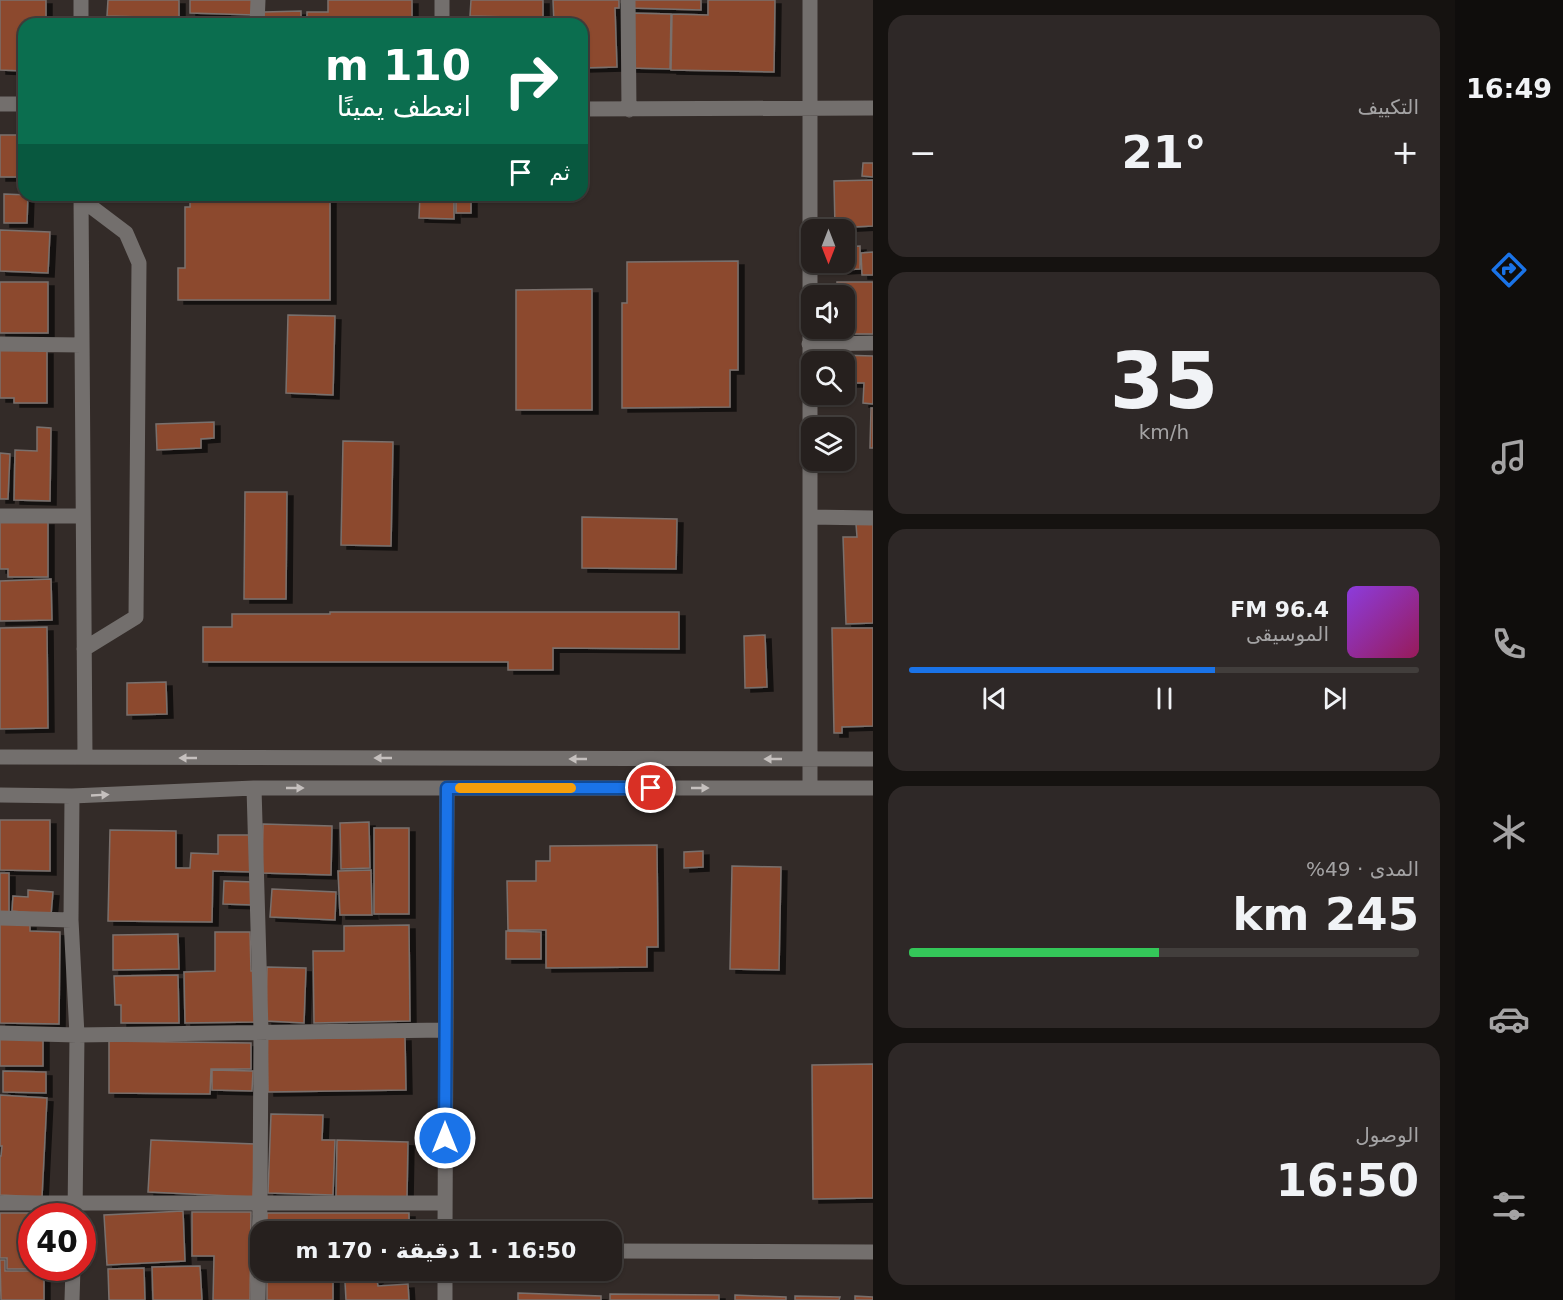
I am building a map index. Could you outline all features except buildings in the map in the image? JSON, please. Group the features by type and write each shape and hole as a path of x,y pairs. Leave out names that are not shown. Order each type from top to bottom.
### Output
{"street":[{"path":"81,0 81,18"},
{"path":"257,18 258,0"},
{"path":"442,0 442,18"},
{"path":"628,0 629,110"},
{"path":"810,0 810,788"},
{"path":"0,104 18,104"},
{"path":"588,109 873,108"},
{"path":"81,201 85,757"},
{"path":"84,649 136,617 139,263 126,233 86,201"},
{"path":"809,344 873,343"},
{"path":"0,344 82,345"},
{"path":"810,512 873,509"},
{"path":"810,512 873,519"},
{"path":"0,516 83,516"},
{"path":"0,757 873,759"},
{"path":"0,795 72,796 254,788 873,788"},
{"path":"254,788 261,1031 258,1300"},
{"path":"445,1221 447,788"},
{"path":"72,796 71,920 77,1035 75,1203"},
{"path":"0,918 71,920"},
{"path":"0,1033 77,1035 446,1030"},
{"path":"0,1203 18,1205"},
{"path":"96,1209 260,1204 445,1203"},
{"path":"622,1251 873,1252"},
{"path":"72,1300 73,1281"},
{"path":"445,1281 446,1300"}],"slow traffic":[{"path":"460,788 571,788"}],"route":[{"path":"445,1138 447,788 651,788"}]}
